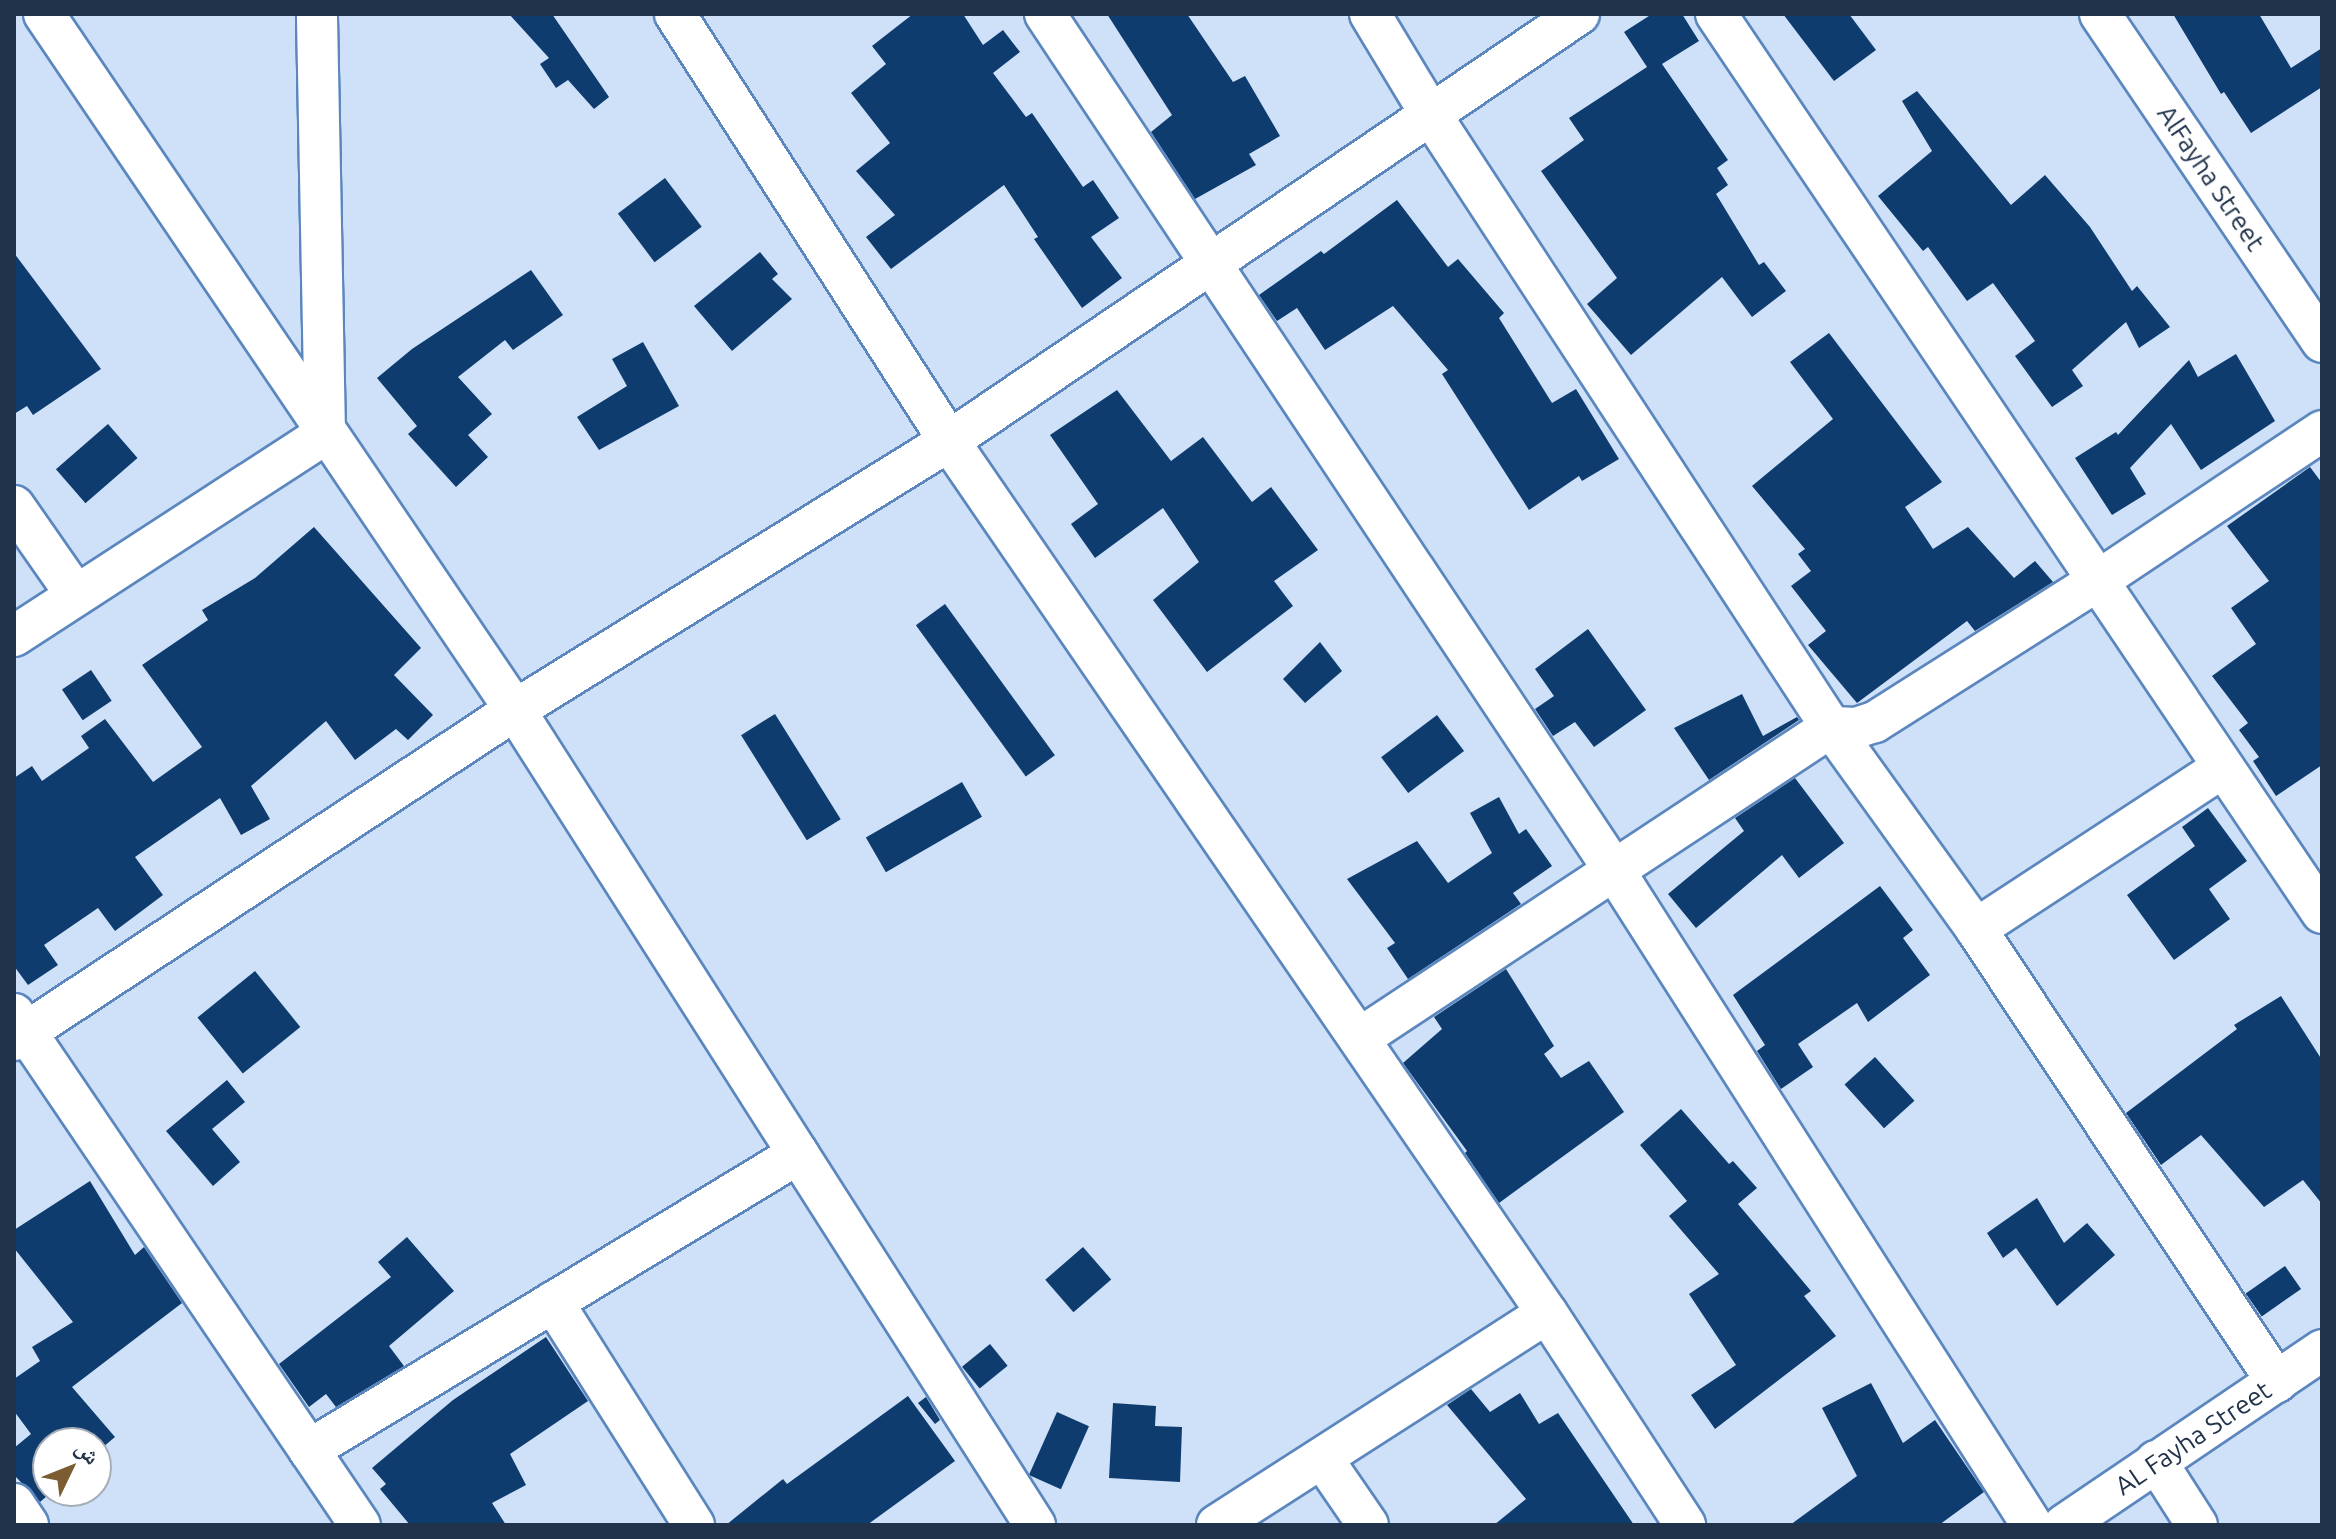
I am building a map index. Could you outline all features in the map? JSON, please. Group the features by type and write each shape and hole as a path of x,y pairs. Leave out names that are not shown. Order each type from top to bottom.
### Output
{"street":[{"path":"44,14 325,434 515,710 1035,1525"},
{"path":"317,14 325,434"},
{"path":"675,14 949,441 1547,1313 1685,1525"},
{"path":"1045,14 1614,870 2032,1525"},
{"path":"1370,14 1431,115 1831,727 1976,929 2277,1382"},
{"path":"360,1525 18,1029 515,710 949,441 1579,14"},
{"path":"1716,14 2322,913"},
{"name":"AlFayha Street","path":"2100,14 2322,342"},
{"path":"1360,1038 1831,727 1856,728 1875,722 2096,582 2322,431"},
{"path":"14,636 325,434"},
{"path":"14,506 76,595"},
{"path":"1976,929 2222,768"},
{"path":"309,1450 798,1154"},
{"path":"553,1302 694,1525"},
{"path":"1217,1525 1547,1313"},
{"name":"AL Fayha Street","path":"2064,1525 2322,1350"},
{"path":"1322,1458 1368,1525"},
{"path":"2156,1461 2197,1525"},
{"path":"14,1504 28,1525"}],"building":[{"path":"509,14 552,14 609,97 594,109 568,80 556,88 540,64 549,58"},
{"path":"913,14 963,14 983,45 1003,30 1020,52 993,73 1026,117 1032,113 1083,187 1093,180 1119,218 1091,237 1122,278 1082,308 1034,239 1038,237 1004,185 891,269 866,237 895,215 856,171 890,143 851,93 886,64 872,46"},
{"path":"1107,14 1187,14 1233,82 1245,76 1280,136 1249,154 1256,165 1195,199 1151,132 1172,115"},
{"path":"1652,14 1682,14 1699,41 1662,64 1728,160 1717,168 1728,185 1716,194 1759,265 1764,262 1786,291 1752,317 1722,277 1631,355 1587,304 1617,278 1541,171 1584,140 1569,118 1647,67 1624,32"},
{"path":"1783,14 1849,14 1876,50 1834,81"},
{"path":"2173,14 2259,14 2291,68 2322,48 2322,87 2251,133 2224,92 2221,94"},
{"path":"1917,91 2011,205 2045,175 2090,227 2132,291 2137,286 2170,327 2139,348 2126,322 2072,370 2083,386 2052,407 2015,356 2035,341 1993,283 1967,301 1928,247 1923,251 1878,196 1932,151 1902,101"},
{"path":"665,178 702,227 655,262 618,214"},
{"path":"1397,200 1448,267 1458,259 1504,313 1499,318 1552,403 1576,389 1619,459 1582,481 1579,476 1529,510 1442,374 1448,370 1393,306 1325,350 1297,308 1277,321 1259,295 1321,251 1324,254"},
{"path":"760,252 778,274 772,279 792,299 732,351 694,306"},
{"path":"14,253 101,369 33,415 27,406 14,414"},
{"path":"531,270 563,315 513,350 505,340 458,377 492,414 468,435 488,457 456,487 408,434 417,426 377,378 412,349"},
{"path":"1829,333 1942,482 1905,507 1933,549 1968,527 2014,578 2035,561 2053,582 1975,631 1967,621 1857,703 1808,645 1826,631 1791,586 1811,571 1798,554 1805,549 1752,486 1833,419 1790,362"},
{"path":"643,342 679,406 599,450 577,417 627,386 612,359"},
{"path":"2236,354 2275,421 2201,470 2171,424 2130,468 2146,494 2112,515 2075,458 2116,432 2118,435 2189,360 2198,377"},
{"path":"1117,390 1171,461 1203,437 1252,502 1271,487 1318,550 1274,581 1293,606 1207,672 1153,600 1199,562 1163,508 1095,558 1071,524 1098,504 1050,435"},
{"path":"108,424 138,458 85,503 56,469"},
{"path":"2310,467 2322,483 2322,765 2276,796 2253,761 2259,757 2239,730 2248,723 2212,676 2256,644 2231,608 2269,581 2227,526"},
{"path":"314,527 421,648 394,675 433,715 408,740 396,729 355,760 326,721 251,786 270,819 241,835 220,798 135,857 163,895 115,931 98,908 44,945 58,965 28,985 14,966 14,778 32,766 42,781 89,748 81,736 105,719 153,782 202,747 142,665 208,620 202,610 255,578"},
{"path":"945,604 1055,755 1026,776 916,625"},
{"path":"1588,629 1646,710 1594,747 1575,722 1553,736 1535,709 1554,696 1535,669"},
{"path":"1320,642 1342,671 1305,703 1283,679"},
{"path":"91,670 112,701 83,720 62,690"},
{"path":"1742,694 1763,736 1797,717 1799,720 1709,780 1674,728"},
{"path":"775,714 841,819 807,840 741,735"},
{"path":"1437,715 1464,751 1408,793 1381,757"},
{"path":"1795,778 1844,843 1799,878 1782,855 1696,928 1668,894 1744,831 1735,818"},
{"path":"962,782 982,817 886,872 866,838"},
{"path":"1499,797 1519,834 1526,829 1552,866 1513,893 1521,904 1408,979 1387,948 1395,943 1347,879 1417,841 1448,883 1492,853 1470,813"},
{"path":"2208,808 2247,861 2209,889 2230,919 2174,960 2127,895 2195,846 2182,827"},
{"path":"1880,886 1913,930 1903,938 1930,975 1868,1022 1857,1003 1798,1044 1813,1067 1781,1089 1757,1051 1765,1045 1733,995"},
{"path":"1506,969 1554,1046 1544,1054 1561,1078 1589,1061 1624,1112 1499,1203 1465,1153 1467,1151 1403,1063 1442,1029 1434,1017"},
{"path":"255,971 300,1027 243,1074 197,1018"},
{"path":"2281,996 2322,1060 2322,1204 2303,1180 2264,1207 2201,1135 2161,1165 2126,1113 2237,1029 2234,1025"},
{"path":"1875,1057 1914,1101 1884,1128 1845,1084"},
{"path":"227,1080 245,1102 212,1129 240,1162 213,1186 166,1131"},
{"path":"1681,1109 1729,1164 1733,1161 1757,1188 1738,1204 1811,1291 1804,1296 1836,1336 1715,1429 1691,1395 1736,1365 1689,1294 1719,1274 1669,1216 1687,1201 1640,1145"},
{"path":"90,1181 135,1255 144,1247 182,1303 72,1387 106,1427 32,1427 32,1494 14,1475 14,1448 31,1434 14,1411 14,1379 40,1361 32,1347 73,1322 14,1248 14,1230"},
{"path":"2037,1198 2064,1243 2087,1223 2115,1255 2057,1306 2016,1248 2003,1258 1987,1233"},
{"path":"407,1237 454,1291 389,1346 404,1366 336,1407 326,1394 309,1407 279,1364 391,1277 378,1262"},
{"path":"1083,1247 1111,1279 1073,1312 1045,1280"},
{"path":"2285,1266 2301,1289 2262,1316 2246,1294"},
{"path":"546,1337 588,1401 510,1454 526,1485 492,1503 506,1525 410,1525 380,1489 386,1484 372,1468 453,1400"},
{"path":"990,1344 1008,1366 980,1388 962,1367"},
{"path":"1871,1383 1903,1443 1935,1420 1984,1492 1939,1525 1790,1525 1857,1476 1822,1408"},
{"path":"1471,1389 1490,1412 1520,1393 1539,1424 1558,1413 1634,1525 1494,1525 1526,1499 1447,1405"},
{"path":"908,1396 955,1461 867,1525 726,1525 783,1479 787,1484"},
{"path":"926,1397 940,1420 935,1424 918,1403"},
{"path":"1113,1403 1156,1406 1155,1426 1182,1427 1180,1482 1109,1478"},
{"path":"1057,1412 1089,1426 1061,1489 1029,1475"}]}
